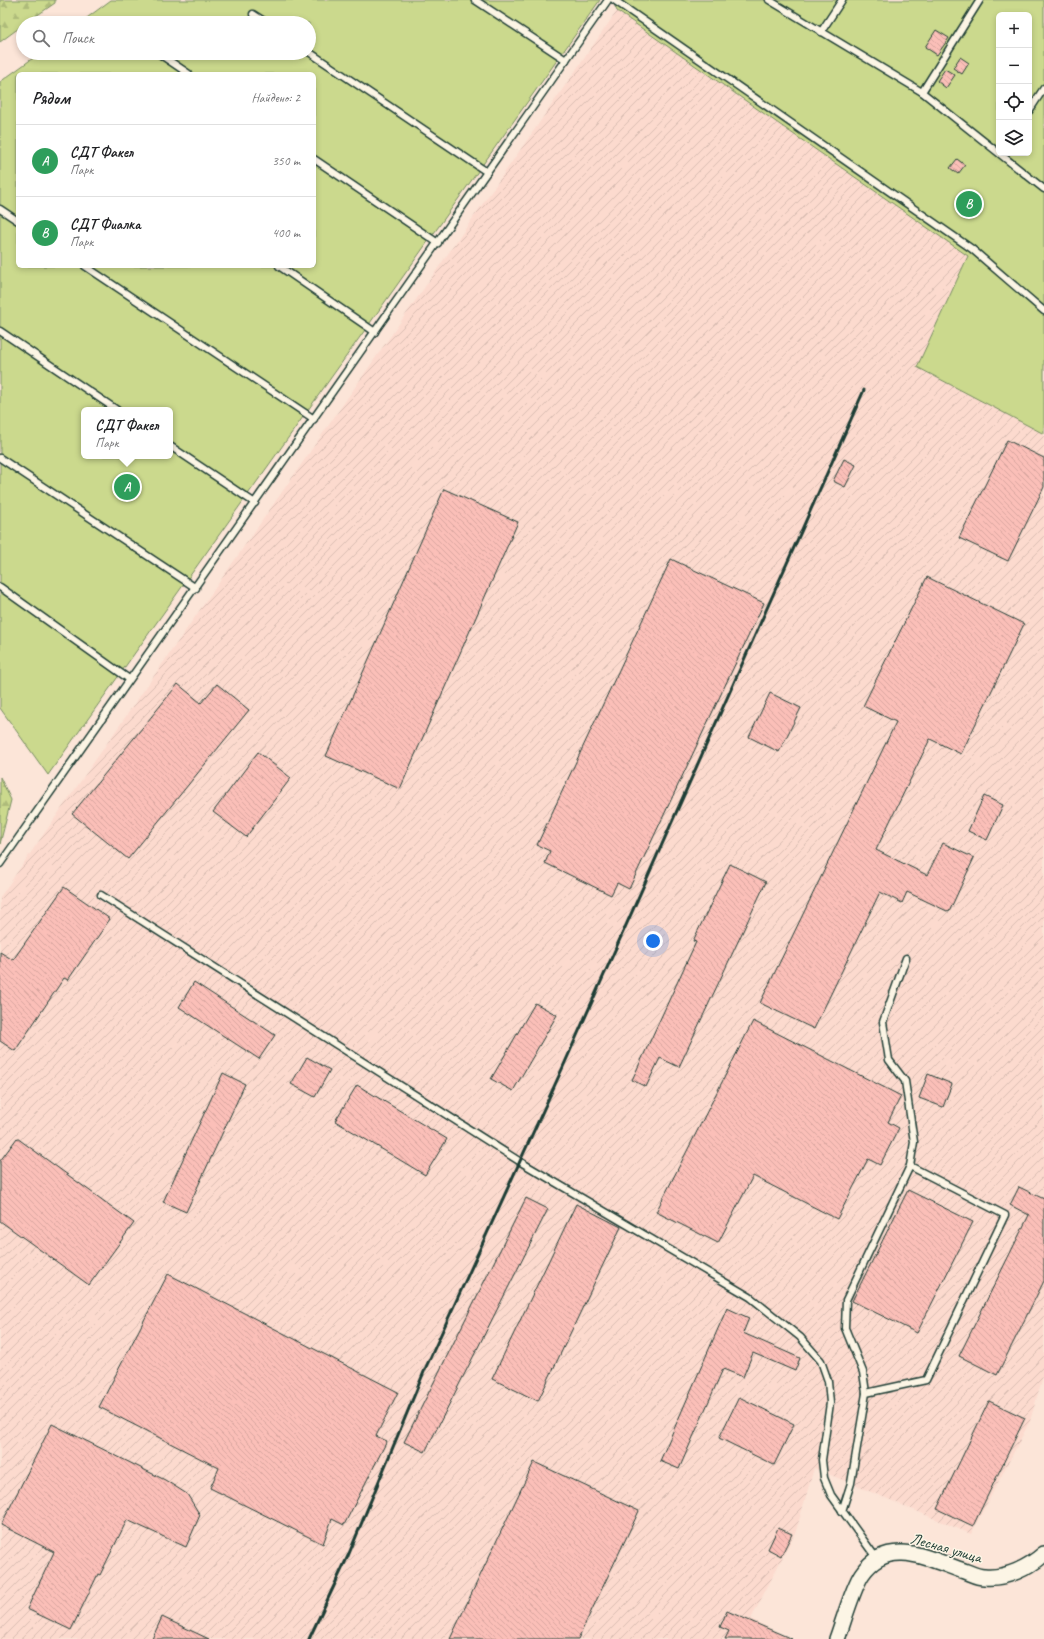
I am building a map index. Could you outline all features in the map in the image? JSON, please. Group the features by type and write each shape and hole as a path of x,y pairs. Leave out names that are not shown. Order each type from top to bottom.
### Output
{"street":[{"name":"Лесная улица","path":"837,1639 861,1575 868,1565 877,1559 895,1552 907,1552 983,1578 1001,1576 1019,1571 1034,1563 1044,1554"}],"lane":[{"path":"476,0 566,60"},
{"path":"0,864 43,806 129,679 196,588 608,0"},
{"path":"614,0 972,249 1044,310"},
{"path":"769,0 922,92 996,151"},
{"path":"820,32 842,0"},
{"path":"922,92 980,0"},
{"path":"316,57 487,172"},
{"path":"168,60 186,72"},
{"path":"1032,106 1044,88"},
{"path":"1003,156 1044,189"},
{"path":"316,160 438,243"},
{"path":"0,209 16,220"},
{"path":"88,268 314,419"},
{"path":"282,268 375,332"},
{"path":"0,331 113,407"},
{"path":"173,448 255,503"},
{"path":"0,458 196,588"},
{"path":"0,587 129,679"},
{"path":"102,895 520,1161 750,1297 800,1337 821,1361 828,1380 830,1404 822,1460 824,1478 831,1495 877,1559"},
{"path":"842,1511 851,1483 866,1393 863,1372 845,1328 846,1300 910,1166 914,1142 905,1081 889,1060 882,1022 906,958"},
{"path":"866,1393 926,1380 1005,1215 910,1166"}],"shaded area":[{"path":"617,11 968,256 917,367 1044,434 1044,1373 1030,1421 971,1534 814,1468 796,1531 751,1619 778,1633 775,1639 0,1639 0,897"}],"green space":[{"path":"0,0 55,0 55,3 36,16 16,16 16,30 0,42"},
{"path":"111,0 600,0 48,775 0,708 0,82 30,60 316,60 316,16 89,16"},
{"path":"612,0 1044,0 1044,434 917,367 968,256 617,11"},
{"path":"0,777 11,800 0,844"}],"building":[{"path":"936,30 949,38 937,55 925,47"},
{"path":"960,57 969,63 962,74 953,68"},
{"path":"945,69 955,75 946,88 937,81"},
{"path":"957,159 965,165 958,174 950,168"},
{"path":"1007,440 1044,458 1044,487 1008,561 959,538"},
{"path":"844,459 856,465 845,487 833,481"},
{"path":"444,489 518,522 400,789 326,756"},
{"path":"671,559 764,603 629,889 617,883 611,895 545,863 550,851 537,845"},
{"path":"927,577 1024,624 961,754 930,739 876,850 927,875 943,843 974,858 949,912 907,892 902,903 880,892 814,1029 760,1003 896,722 863,706"},
{"path":"178,684 201,703 217,684 249,710 128,859 72,814"},
{"path":"770,693 801,708 779,752 749,737"},
{"path":"258,752 291,778 246,837 213,812"},
{"path":"984,796 1003,805 987,840 968,831"},
{"path":"730,864 766,882 679,1067 660,1058 646,1087 632,1080 696,942 693,941"},
{"path":"64,887 110,919 68,980 64,978 15,1051 0,1041 0,952 13,960"},
{"path":"194,982 275,1035 259,1059 179,1007"},
{"path":"535,1003 557,1015 513,1091 491,1079"},
{"path":"753,1021 901,1096 888,1122 899,1128 880,1165 868,1159 837,1219 753,1176 718,1243 656,1212"},
{"path":"307,1057 330,1070 315,1097 291,1084"},
{"path":"223,1073 245,1084 186,1212 163,1202"},
{"path":"928,1074 952,1084 943,1107 919,1098"},
{"path":"357,1085 447,1139 425,1175 335,1121"},
{"path":"17,1138 134,1223 89,1285 0,1221 0,1161"},
{"path":"1019,1187 1044,1199 1044,1281 997,1375 959,1356 1029,1215 1010,1205"},
{"path":"908,1190 973,1222 917,1333 852,1301"},
{"path":"526,1198 548,1209 425,1452 404,1442"},
{"path":"576,1204 621,1227 538,1401 492,1379"},
{"path":"168,1274 398,1392 376,1436 387,1441 344,1525 332,1519 323,1544 210,1488 219,1468 99,1407"},
{"path":"727,1308 749,1318 743,1333 800,1358 795,1371 753,1353 743,1377 723,1369 679,1469 660,1461"},
{"path":"739,1397 794,1424 774,1465 719,1438"},
{"path":"989,1401 1025,1418 973,1526 937,1509"},
{"path":"52,1424 165,1480 187,1494 200,1515 186,1547 127,1520 100,1575 98,1574 71,1630 27,1609 54,1552 1,1525"},
{"path":"534,1462 639,1511 578,1639 450,1639"},
{"path":"778,1528 792,1534 781,1556 768,1549"},
{"path":"727,1611 792,1639 725,1639 729,1631 720,1627"},
{"path":"162,1617 209,1639 152,1639"}],"railway":[{"path":"309,1639 348,1556 426,1367 563,1067 864,390"}],"place":[{"name":"СДТ Фиалка","path":"969,204"},
{"name":"СДТ Факел","path":"127,487"}]}
